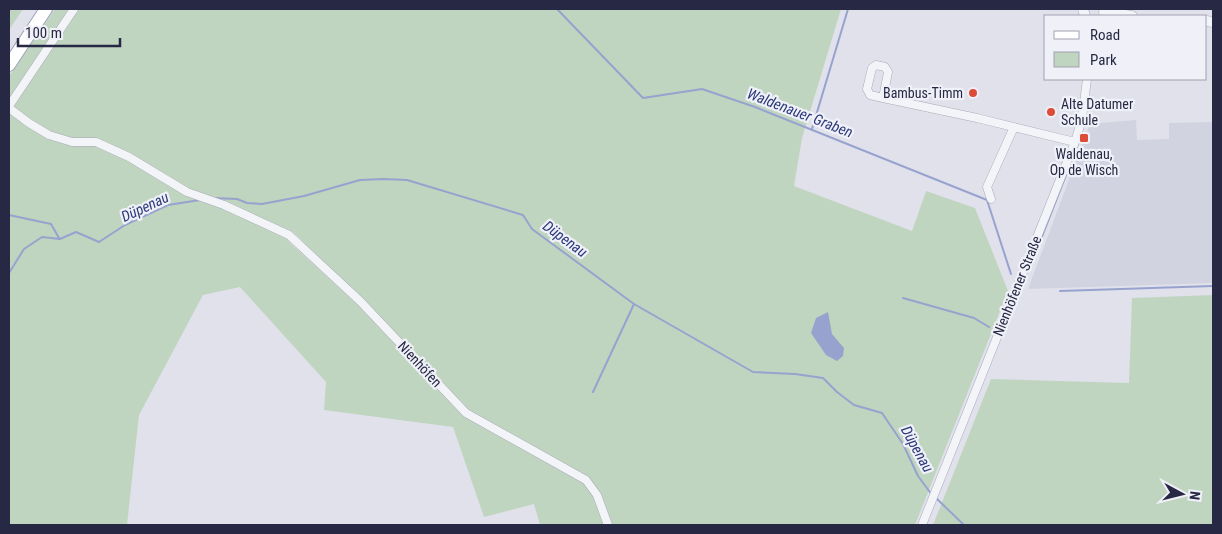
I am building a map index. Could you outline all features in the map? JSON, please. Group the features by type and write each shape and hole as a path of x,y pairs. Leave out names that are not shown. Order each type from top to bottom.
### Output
{"main road":[{"path":"9,65 46,9"}],"street":[{"path":"9,107 74,9"},
{"path":"1103,12 1125,15"},
{"name":"Nienhöfener Straße","path":"922,525 1075,142 1082,119 1087,80"},
{"path":"883,98 1075,142"},
{"name":"Nienhöfen","path":"9,107 29,123 49,135 72,142 96,142 129,157 187,192 224,205 289,235 360,301 466,413 586,480 597,495 608,525"},
{"path":"991,199 987,187 1014,127"}],"shaded area":[{"path":"1136,120 1137,140 1169,139 1169,123 1213,122 1213,283 1028,289 1090,124"}],"green space":[{"path":"9,9 23,9 9,30"},
{"path":"55,9 841,9 802,138 794,186 912,231 926,191 975,208 1008,291 915,525 540,525 534,504 484,517 453,427 324,410 326,382 240,287 203,295 139,415 127,525 9,525 9,76","holes":["293,232 361,298 435,376 430,381 358,305 287,240"]},
{"path":"1213,295 1213,525 933,525 991,379 1129,383 1132,298"}],"water":[{"path":"828,312 832,334 844,348 843,356 837,361 826,355 811,333 816,318"}],"waterway":[{"name":"Waldenauer Graben","path":"557,9 643,98 702,89 755,107 987,200 1011,274"},
{"path":"812,129 848,9"},
{"path":"1032,262 1070,165"},
{"name":"Düpenau","path":"214,198 237,199 247,203 262,204 304,196 360,180 407,180 523,215 532,229 634,304 753,372 795,374 823,378 854,405 882,413 903,444 918,476 932,495"},
{"name":"Düpenau","path":"9,273 24,249 42,237 60,239 76,232 99,242 125,225 168,205 200,200"},
{"path":"9,215 51,224 59,238"},
{"name":"Waldenauer Graben","path":"1060,291 1213,286"},
{"path":"903,298 974,318 989,327"},
{"path":"593,392 634,304"},
{"name":"Düpenau","path":"936,498 964,525"}],"place":[{"name":"Bambus-Timm","path":"973,93"},
{"name":"Alte Datumer Schule","path":"1051,112"},
{"name":"Waldenau, Op de Wisch","path":"1084,138"}]}
